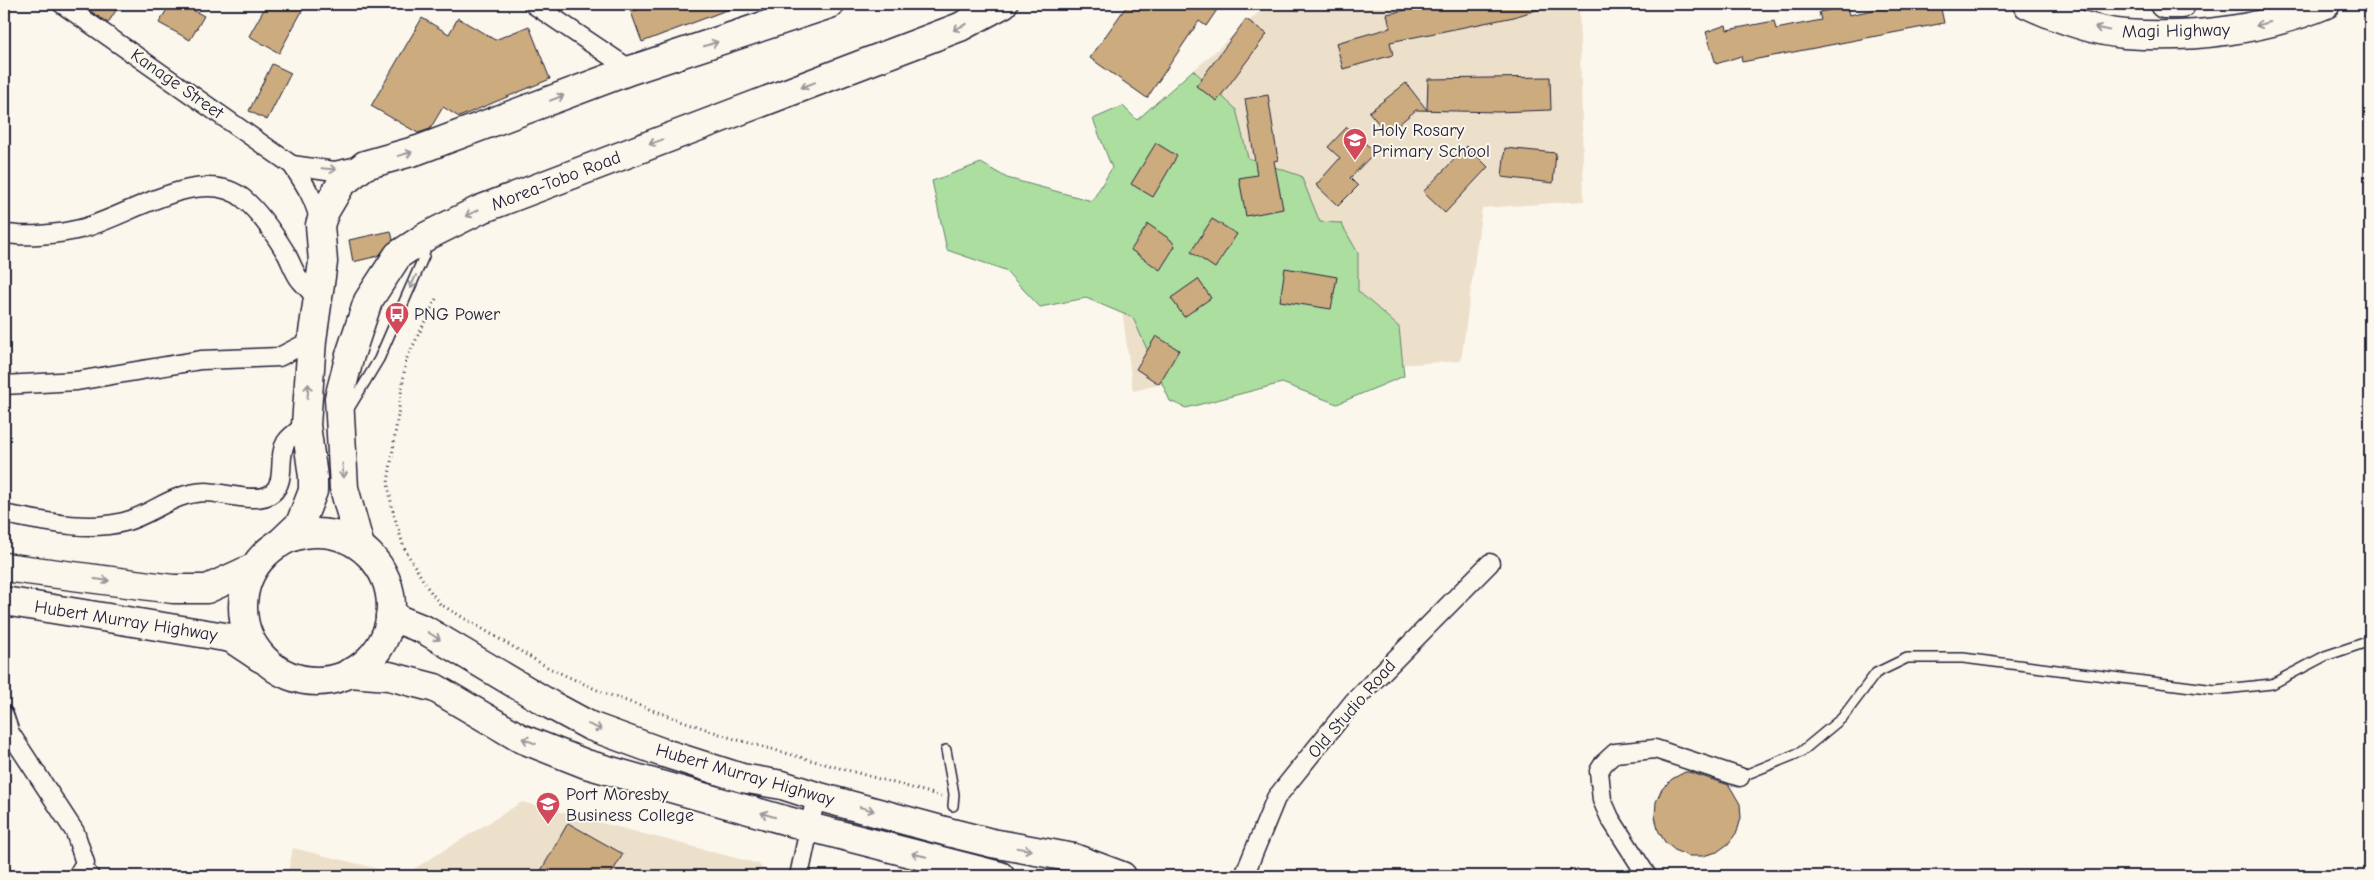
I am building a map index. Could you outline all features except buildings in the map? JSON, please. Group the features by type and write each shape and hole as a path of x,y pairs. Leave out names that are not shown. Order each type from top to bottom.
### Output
{"highway":[{"path":"280,543 299,535 320,533 341,536 360,546 374,560 384,577 390,596 390,616 385,634 376,650 364,663 349,673 329,680 308,680 288,675 270,664 251,641 244,619 244,596 253,568 300,524 313,492 313,477 306,425 312,340 323,262 320,225 341,184 366,165 418,150 631,70 830,4"},
{"name":"Magi Highway","path":"2028,4 2083,26 2124,34 2153,35 2240,30 2307,12 2326,4"},
{"name":"Magi Highway","path":"2164,4 2181,4"},
{"name":"Morea-Tobo Road","path":"360,546 344,488 339,398 350,355 368,302 398,255 427,236 510,197 960,27 996,6"},
{"name":"Hubert Murray Highway","path":"4,568 173,589 207,589 253,568"},
{"name":"Hubert Murray Highway","path":"4,601 231,638 270,664"},
{"name":"Hubert Murray Highway","path":"390,616 425,630 590,726 662,752 742,778 782,785 816,796 992,843 1074,858 1122,876"},
{"name":"Hubert Murray Highway","path":"349,673 389,676 436,688 520,738 586,764 809,827 1000,876"}],"street":[{"name":"Kanage Street","path":"62,4 292,165 310,193 318,210 320,225"},
{"path":"534,4 631,70"},
{"name":"Kanage Street","path":"292,165 334,171 366,165"},
{"path":"4,234 34,235 79,229 132,210 181,189 205,186 227,188 244,199 263,220 285,252 299,279 318,300"},
{"path":"4,385 77,381 201,360 279,357 312,340"},
{"path":"4,514 52,522 96,525 125,522 176,496 206,492 228,497 266,496 277,487 285,444 306,425"},
{"name":"Old Studio Road","path":"1244,876 1276,798 1354,701 1490,563"},
{"path":"4,715 10,733 74,832 86,872"},
{"path":"1647,876 1610,818 1602,800 1599,771 1604,763 1615,753 1655,749 1740,777"},
{"path":"799,876 816,796"}],"lane":[{"path":"1740,777 1801,752 1842,718 1876,673 1907,658 1963,658 2215,690 2272,684 2325,656 2370,641"},
{"path":"946,750 954,794 952,806"}],"path":[{"path":"436,299 406,360 388,483 392,508 404,548 427,587 440,604 549,668 604,693 731,738 941,796"}],"shaded area":[{"name":"Holy Rosary Primary School","path":"1268,4 1579,4 1584,201 1482,208 1461,361 1192,377 1133,391 1111,229 1137,121"},
{"name":"Port Moresby Business College","path":"522,802 759,864 768,876 287,876 293,848 404,875"}],"green space":[{"path":"1193,70 1236,109 1248,158 1301,176 1320,222 1341,223 1358,253 1358,291 1399,327 1404,376 1337,404 1282,383 1186,408 1170,401 1133,318 1086,298 1040,307 1005,270 947,250 932,181 981,163 1007,178 1092,201 1112,168 1093,119 1123,106 1137,120"}],"place":[{"name":"Holy Rosary Primary School","path":"1355,161"},
{"name":"PNG Power","path":"397,335"},
{"name":"Port Moresby Business College","path":"548,825"}]}
